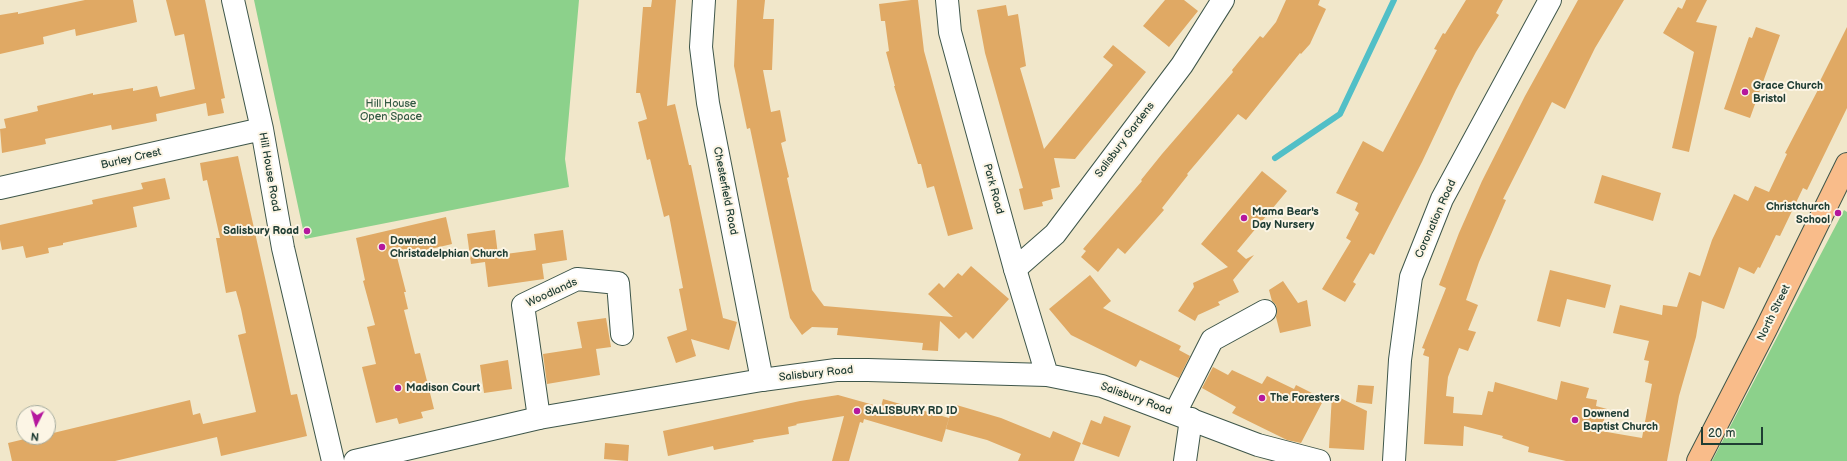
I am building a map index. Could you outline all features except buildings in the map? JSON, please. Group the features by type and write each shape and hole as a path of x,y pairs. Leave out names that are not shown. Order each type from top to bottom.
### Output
{"main road":[{"name":"North Street","path":"1698,461 1766,329 1847,164"}],"street":[{"name":"Hill House Road","path":"233,0 262,129 283,248 333,461"},
{"name":"Chesterfield Road","path":"704,0 701,47 708,103 762,380"},
{"name":"Park Road","path":"946,0 950,32 1014,269 1047,375"},
{"name":"Salisbury Gardens","path":"1014,269 1055,234 1182,65 1222,0"},
{"name":"Coronation Road","path":"1394,461 1400,360 1411,277 1442,199 1550,0"},
{"name":"Burley Crest","path":"0,188 262,129"},
{"name":"Woodlands","path":"539,418 523,305 577,279 618,283 622,334"},
{"path":"1185,461 1183,416 1212,340 1265,311"},
{"name":"Salisbury Road","path":"354,461 539,418 762,380 836,370 1047,375 1102,386 1258,445 1319,461"}],"green space":[{"name":"Hill House Open Space","path":"254,0 579,0 565,159 569,187 305,239"},
{"path":"1844,210 1847,212 1847,461 1712,461"}],"waterway":[{"path":"1275,158 1340,114 1394,0"}],"place":[{"name":"Grace Church Bristol","path":"1745,92"},
{"name":"Christchurch School","path":"1838,213"},
{"name":"Mama Bear's Day Nursery","path":"1244,218"},
{"name":"Salisbury Road","path":"307,231"},
{"name":"Downend Christadelphian Church","path":"382,247"},
{"name":"Madison Court","path":"398,388"},
{"name":"The Foresters","path":"1262,398"},
{"name":"SALISBURY RD ID","path":"857,411"},
{"name":"Downend Baptist Church","path":"1575,420"}]}
